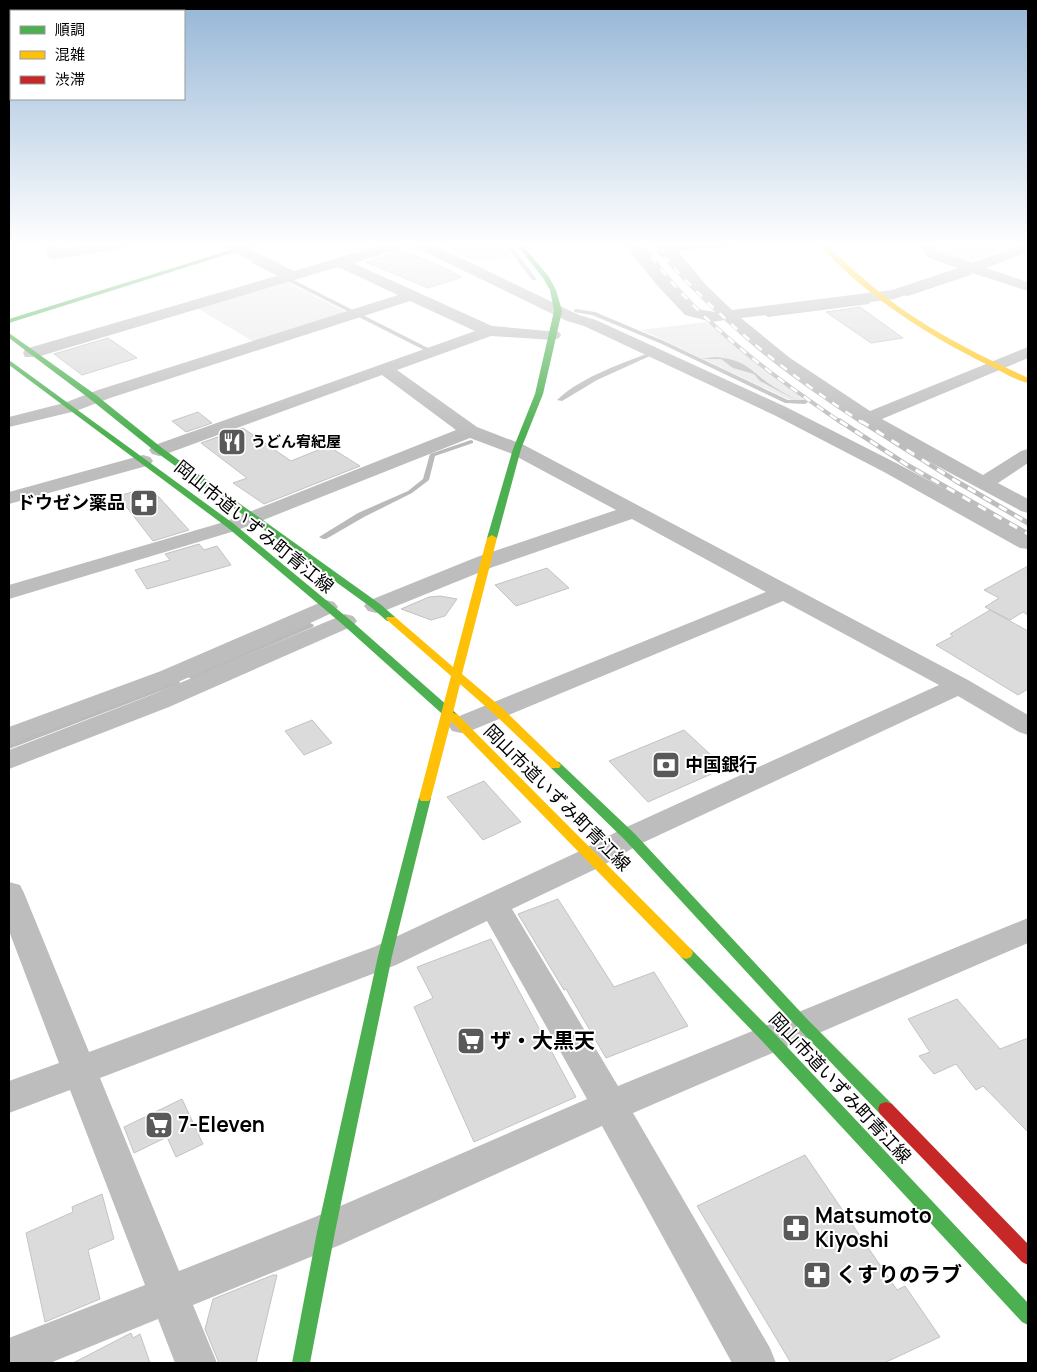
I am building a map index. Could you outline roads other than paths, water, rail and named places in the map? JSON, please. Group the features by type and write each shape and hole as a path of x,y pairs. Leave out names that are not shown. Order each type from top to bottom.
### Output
{"street":[{"path":"9,321 48,308"},
{"path":"31,352 184,308"},
{"path":"9,422 70,406 370,308"},
{"path":"440,308 489,331 553,335"},
{"path":"552,308 573,318 590,323 789,416 891,468 1028,543"},
{"path":"301,1363 326,1232 385,956 454,718 456,675 516,449 539,394 557,308"},
{"path":"687,308 691,312 712,317 787,308"},
{"path":"721,308 792,367 868,418 1028,507"},
{"path":"896,308 947,341 1028,381"},
{"path":"9,498 151,456 489,331"},
{"name":"岡山市道いずみ町青江線","path":"9,335 93,397 151,456 454,718 769,1038 1028,1316"},
{"path":"868,418 1028,352"},
{"name":"岡山市道いずみ町青江線","path":"9,362 70,406 254,518 376,606 497,710 630,837 803,1024 1028,1256"},
{"path":"384,369 470,430 516,449 959,686 1028,726"},
{"path":"9,592 254,518 470,430"},
{"path":"984,483 1028,455"},
{"path":"376,606 485,562 632,512"},
{"path":"454,718 497,710 782,592"},
{"path":"9,736 98,705 193,667 336,614"},
{"path":"9,760 160,701 336,614"},
{"path":"9,1097 385,956 592,858 630,837 959,686"},
{"path":"9,893 196,1363"},
{"path":"493,904 755,1363"},
{"path":"9,1359 326,1232 610,1106 1028,930"}],"waterway":[{"path":"345,308 434,353"},
{"path":"768,315 826,308"},
{"path":"576,311 593,313 664,343 787,402 805,402"},
{"path":"560,400 595,378 658,351"},
{"path":"323,537 361,515 410,492 426,480 432,455 471,442"},
{"path":"191,676 310,625"},
{"path":"9,746 176,682"}],"railway":[{"path":"696,308 714,326 767,370 842,423"},
{"path":"714,308 751,341 805,384 863,423"},
{"path":"840,421 907,465 1028,534"},
{"path":"861,421 956,481 1028,523"}],"place":[{"name":"うどん宥紀屋","path":"232,442"},
{"name":"ドウゼン薬品","path":"144,503"},
{"name":"中国銀行","path":"666,765"},
{"name":"ザ・大黒天","path":"471,1041"},
{"name":"7-Eleven","path":"159,1125"},
{"name":"Matsumoto Kiyoshi","path":"796,1228"},
{"name":"くすりのラブ","path":"817,1275"}]}
